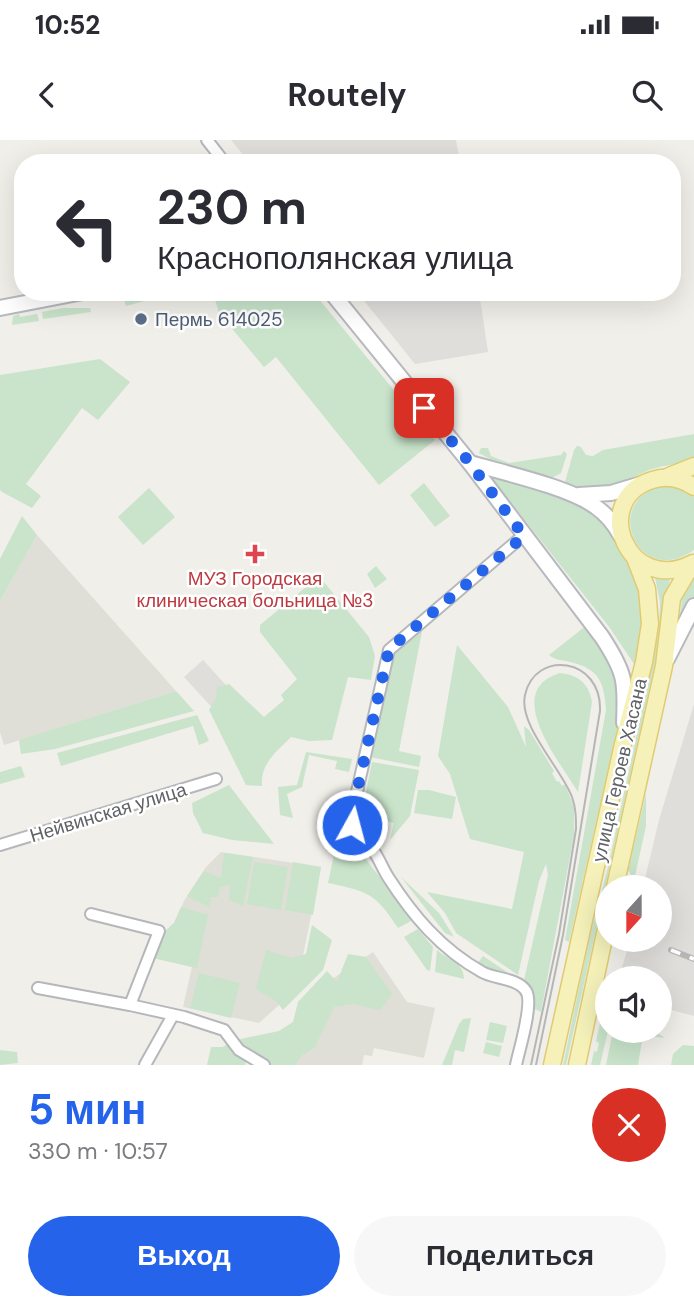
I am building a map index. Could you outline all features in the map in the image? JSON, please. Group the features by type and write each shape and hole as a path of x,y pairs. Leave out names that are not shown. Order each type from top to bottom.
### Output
{"main road":[{"path":"0,308 36,301"},
{"path":"338,301 470,463 620,664 626,692 623,744"},
{"path":"470,463 574,495 596,507 614,524 621,536"},
{"path":"574,495 611,493 667,477 694,466"},
{"path":"667,477 694,486"},
{"path":"621,536 622,510 629,495 642,484"},
{"name":"улица Героев Хасана","path":"552,1065 623,744 644,662 650,624 647,589 635,558 621,536"},
{"path":"635,558 657,569 674,570 693,563"},
{"name":"улица Героев Хасана","path":"618,875 664,666 672,598 693,563"},
{"path":"664,666 694,606"},
{"path":"577,1065 601,952"}],"street":[{"path":"207,140 218,154"},
{"path":"516,1065 528,1000 526,990 519,984 484,973 427,931 375,854 355,830 351,818 389,649 524,536"},
{"name":"Нейвинская улица","path":"0,845 216,779"},
{"path":"91,914 159,931 130,1005"},
{"path":"38,988 130,1005 224,1030 239,1050 264,1065"},
{"path":"145,1065 173,1015"}],"shaded area":[{"path":"231,140 456,140 458,154 243,154"},
{"path":"364,301 480,301 488,352 415,364"},
{"path":"37,535 176,691 4,745 0,732 0,601"},
{"path":"203,660 248,709 229,726 184,677"},
{"path":"694,704 694,1016 672,1010 672,966 622,966 627,952 672,952 672,875 646,875 659,820"},
{"path":"221,852 321,867 296,990 259,1023 183,1007 192,967 153,958 162,934 174,923 184,901 206,867"},
{"path":"373,952 407,1002 435,1008 424,1058 374,1048 372,1056 364,1055 362,1065 284,1065 303,998"}],"green space":[{"path":"124,301 145,301 126,306"},
{"path":"215,301 320,301 435,440 379,485 276,357 264,367 219,313"},
{"path":"63,308 90,308 91,312 43,319 42,312"},
{"path":"19,314 20,317 37,314 39,321 12,325 13,316"},
{"path":"100,359 130,382 98,420 82,408 26,484 41,496 32,508 2,492 0,375"},
{"path":"694,434 694,457 682,462 652,469 595,491 573,489 565,482 577,446 581,447 586,455 593,456 603,450"},
{"path":"481,448 488,448 491,456 509,463 561,455 564,451 567,454 561,473 552,478 494,461 479,453"},
{"path":"490,476 594,508 615,538 642,595 644,618 636,667 610,628"},
{"path":"424,483 450,516 435,527 410,495"},
{"path":"668,485 680,487 694,497 694,550 673,559 656,559 642,550 633,537 630,521 634,505 647,492"},
{"path":"149,488 175,517 143,545 118,517"},
{"path":"22,516 37,535 0,601 0,559"},
{"path":"376,566 387,579 375,588 367,574"},
{"path":"319,576 369,637 375,656 371,680 348,677 332,740 309,741 291,737 266,765 262,786 246,785 209,710 216,698 217,687 229,684 264,717 284,700 281,695 297,679 260,632 260,625"},
{"path":"655,577 670,580 657,654 606,875 659,631 660,602"},
{"path":"694,578 694,598 680,618 682,597"},
{"path":"587,625 621,679 618,725 569,942 565,940 606,710 604,691 594,673 588,668 549,655"},
{"path":"422,631 399,751 421,756 419,767 370,757 393,655 408,638"},
{"path":"457,645 508,707 526,747 524,726 529,730 554,771 552,773 557,782 562,786 565,784 574,807 574,835 541,1012 533,1008 532,991 524,980 548,875 546,864 539,881 518,975 456,933 445,913 427,892 512,909 524,852 470,839 450,774 438,756"},
{"path":"560,673 582,681 592,702 578,792 549,746 535,711 535,695 543,682"},
{"path":"176,691 194,711 55,749 21,754 19,740"},
{"path":"197,715 209,741 199,745 193,726 61,766 57,753"},
{"path":"306,752 352,759 349,772 335,769 337,761 309,755 302,787 287,794 293,818 280,815 278,787 297,785"},
{"path":"372,762 419,770 410,816 390,840 394,823 376,819 372,836 360,822"},
{"path":"21,766 25,777 0,784 0,772"},
{"path":"229,785 274,844 232,840 203,833 193,813 192,803"},
{"path":"418,790 456,797 452,819 414,813"},
{"path":"646,794 646,826 635,875 631,875 628,870"},
{"path":"340,826 413,920 398,928 383,907 369,895 328,883"},
{"path":"224,853 253,857 243,906 229,900 230,885 220,887 218,897 211,897 209,907 187,896 204,871 221,878"},
{"path":"254,862 288,867 281,910 247,904"},
{"path":"293,862 321,867 313,915 285,910"},
{"path":"401,877 439,913 454,937 445,933"},
{"path":"181,907 208,915 197,968 153,958 162,934 174,923"},
{"path":"595,917 595,934 566,1065 563,1065"},
{"path":"312,925 332,940 323,970 283,1010 277,1002 256,989 266,950 292,958 306,954"},
{"path":"418,929 433,947 430,971 404,937"},
{"path":"437,950 458,965 464,979 435,972"},
{"path":"348,954 366,957 392,994 380,1010 353,1004 334,1007 315,1047 301,1056 295,1065 255,1065 240,1039 279,1031 293,1022 298,1002 327,971 337,982"},
{"path":"483,956 516,978 505,977 477,964"},
{"path":"199,973 240,983 231,1018 190,1008"},
{"path":"471,1018 464,1052 455,1050 452,1065 442,1065 459,1024 463,1019"},
{"path":"490,1022 507,1026 503,1043 486,1040"},
{"path":"486,1042 502,1046 499,1057 483,1053"},
{"path":"229,1043 247,1058 245,1065 207,1065 211,1047 223,1047"},
{"path":"599,1043 605,1043 600,1065 591,1065 594,1051 597,1052"},
{"path":"611,1043 642,1043 638,1065 606,1065"},
{"path":"683,1045 694,1046 694,1065 671,1065 673,1054"},
{"path":"0,1050 17,1052 18,1063 0,1065"}],"tram line":[{"path":"531,1065 559,934 576,821 572,797 567,786 528,720 525,695 531,680 541,670 567,666 580,670 591,679 598,693 600,711 563,935 536,1065"}],"railway":[{"path":"672,950 694,959"}],"place":[{"name":"Пермь 614025","path":"141,319"},
{"name":"МУЗ Городская клиническая больница №3","path":"255,554"}],"route":[{"path":"352,825 351,818 363,758 389,649 524,536 470,463 424,408"}]}
